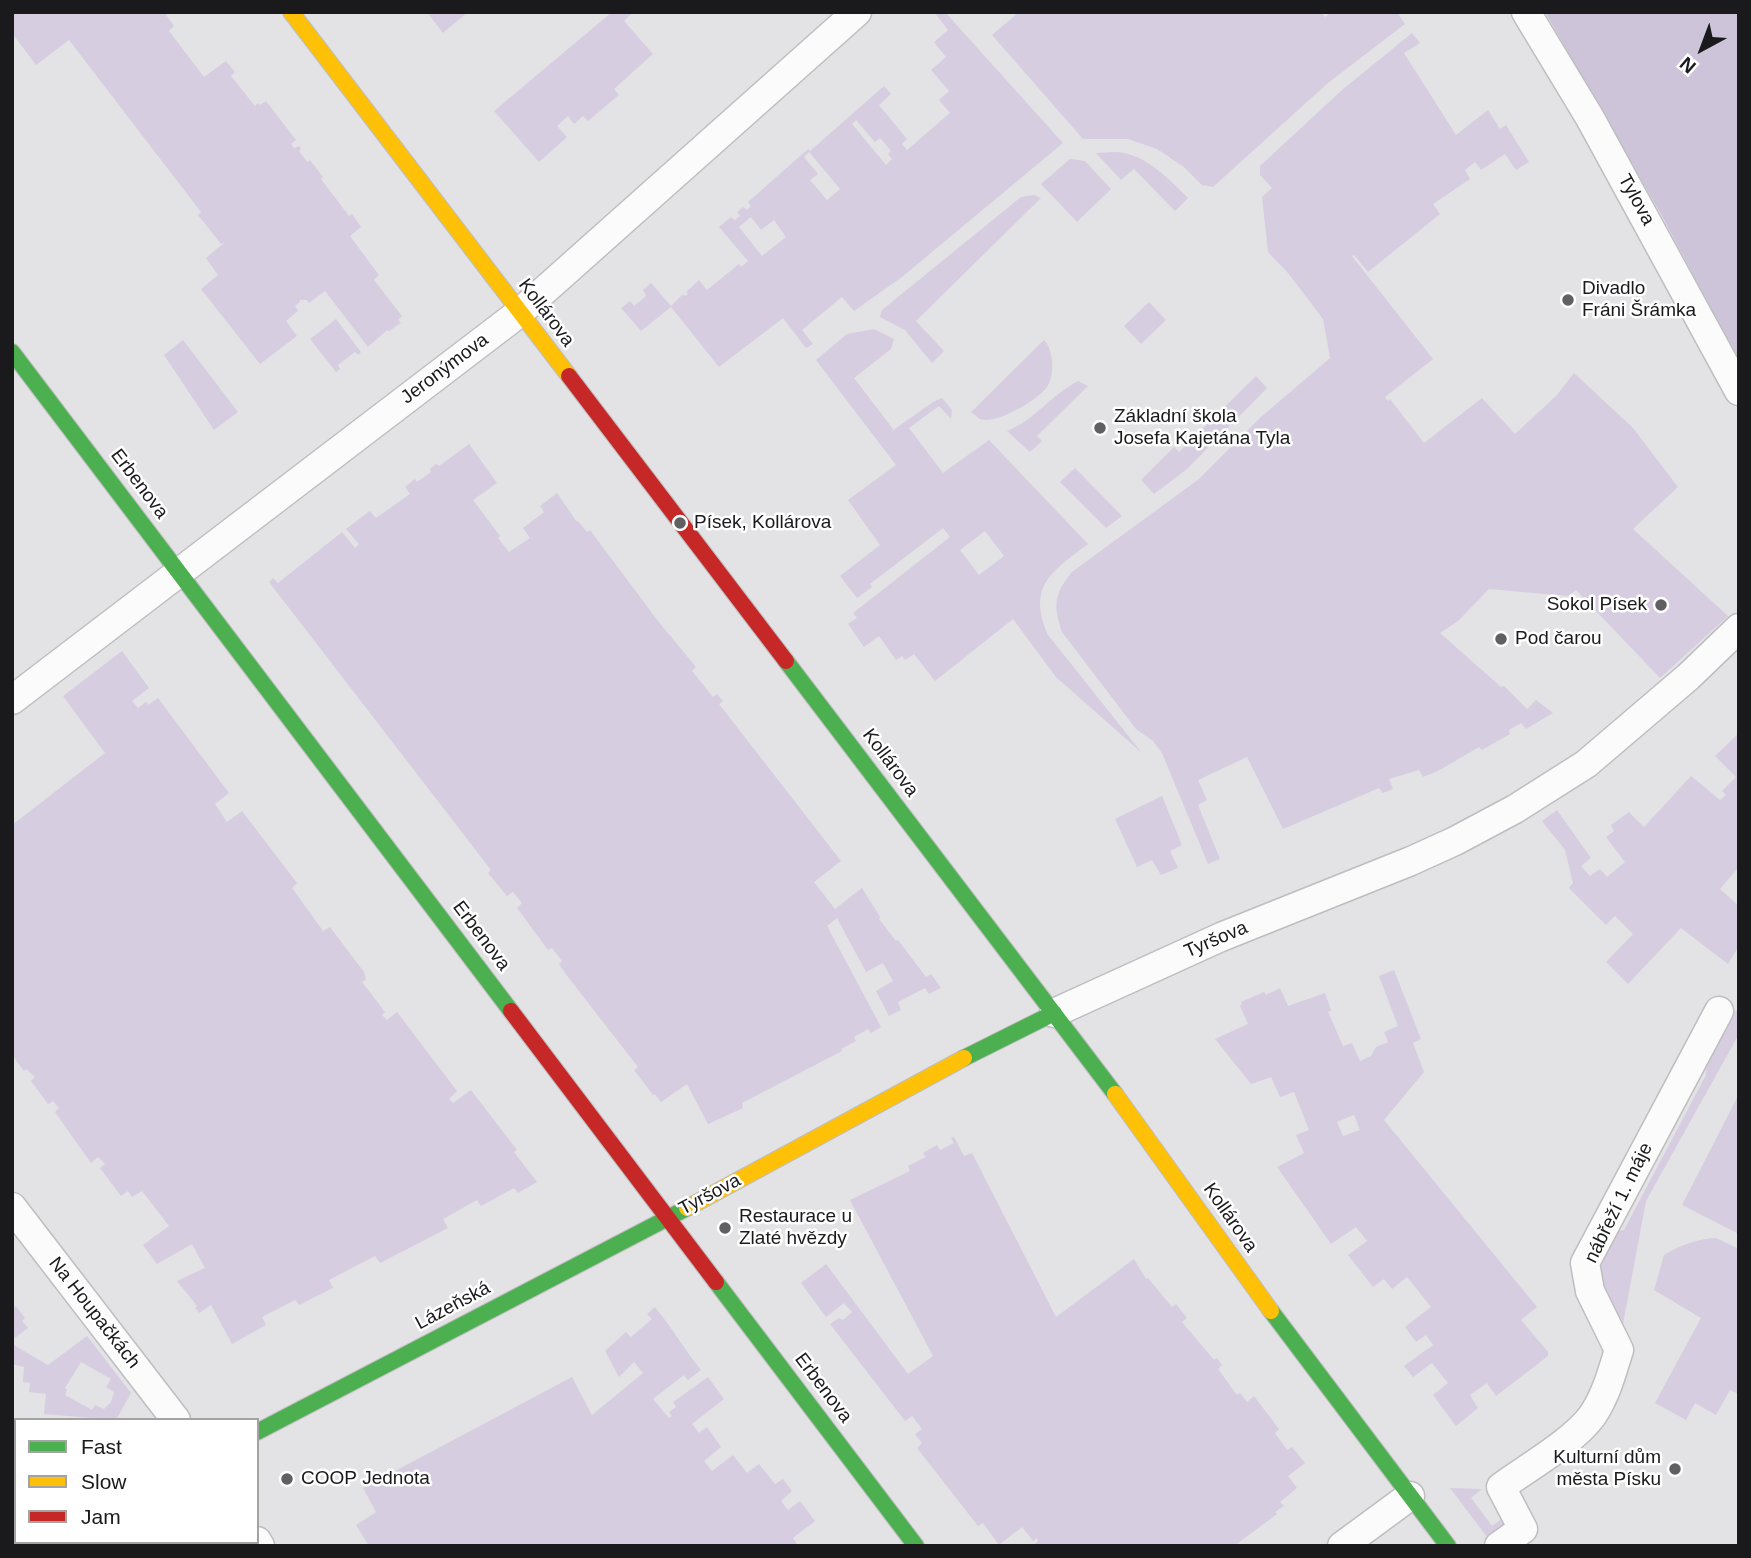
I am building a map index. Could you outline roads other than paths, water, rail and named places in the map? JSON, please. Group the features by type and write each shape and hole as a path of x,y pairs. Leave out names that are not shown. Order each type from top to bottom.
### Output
{"street":[{"name":"Kollárova","path":"291,12 1054,1013 1165,1161 1231,1258 1448,1546"},
{"name":"Jeronýmova","path":"12,700 519,313 857,12"},
{"name":"Tylova","path":"1526,12 1590,118 1739,391"},
{"name":"Erbenova","path":"12,352 916,1546"},
{"name":"Tyršova","path":"668,1218 1009,1034 1221,937 1411,861 1515,809 1586,764 1688,677 1739,628"},
{"name":"nábřeží 1. máje","path":"1499,1546 1523,1529 1501,1487 1572,1436 1591,1418 1604,1395 1619,1350 1590,1291 1585,1263 1718,1011"},
{"name":"Na Houpačkách","path":"12,1207 174,1418"},
{"name":"Lázeňská","path":"259,1431 668,1218"},
{"path":"1342,1546 1410,1496"}],"place":[{"name":"Divadlo Fráni Šrámka","path":"1568,300"},
{"name":"Základní škola Josefa Kajetána Tyla","path":"1100,428"},
{"name":"Písek, Kollárova","path":"680,523"},
{"name":"Sokol Písek","path":"1661,605"},
{"name":"Pod čarou","path":"1501,639"},
{"name":"Restaurace u Zlaté hvězdy","path":"725,1228"},
{"name":"Kulturní dům města Písku","path":"1675,1469"},
{"name":"COOP Jednota","path":"287,1479"}]}
